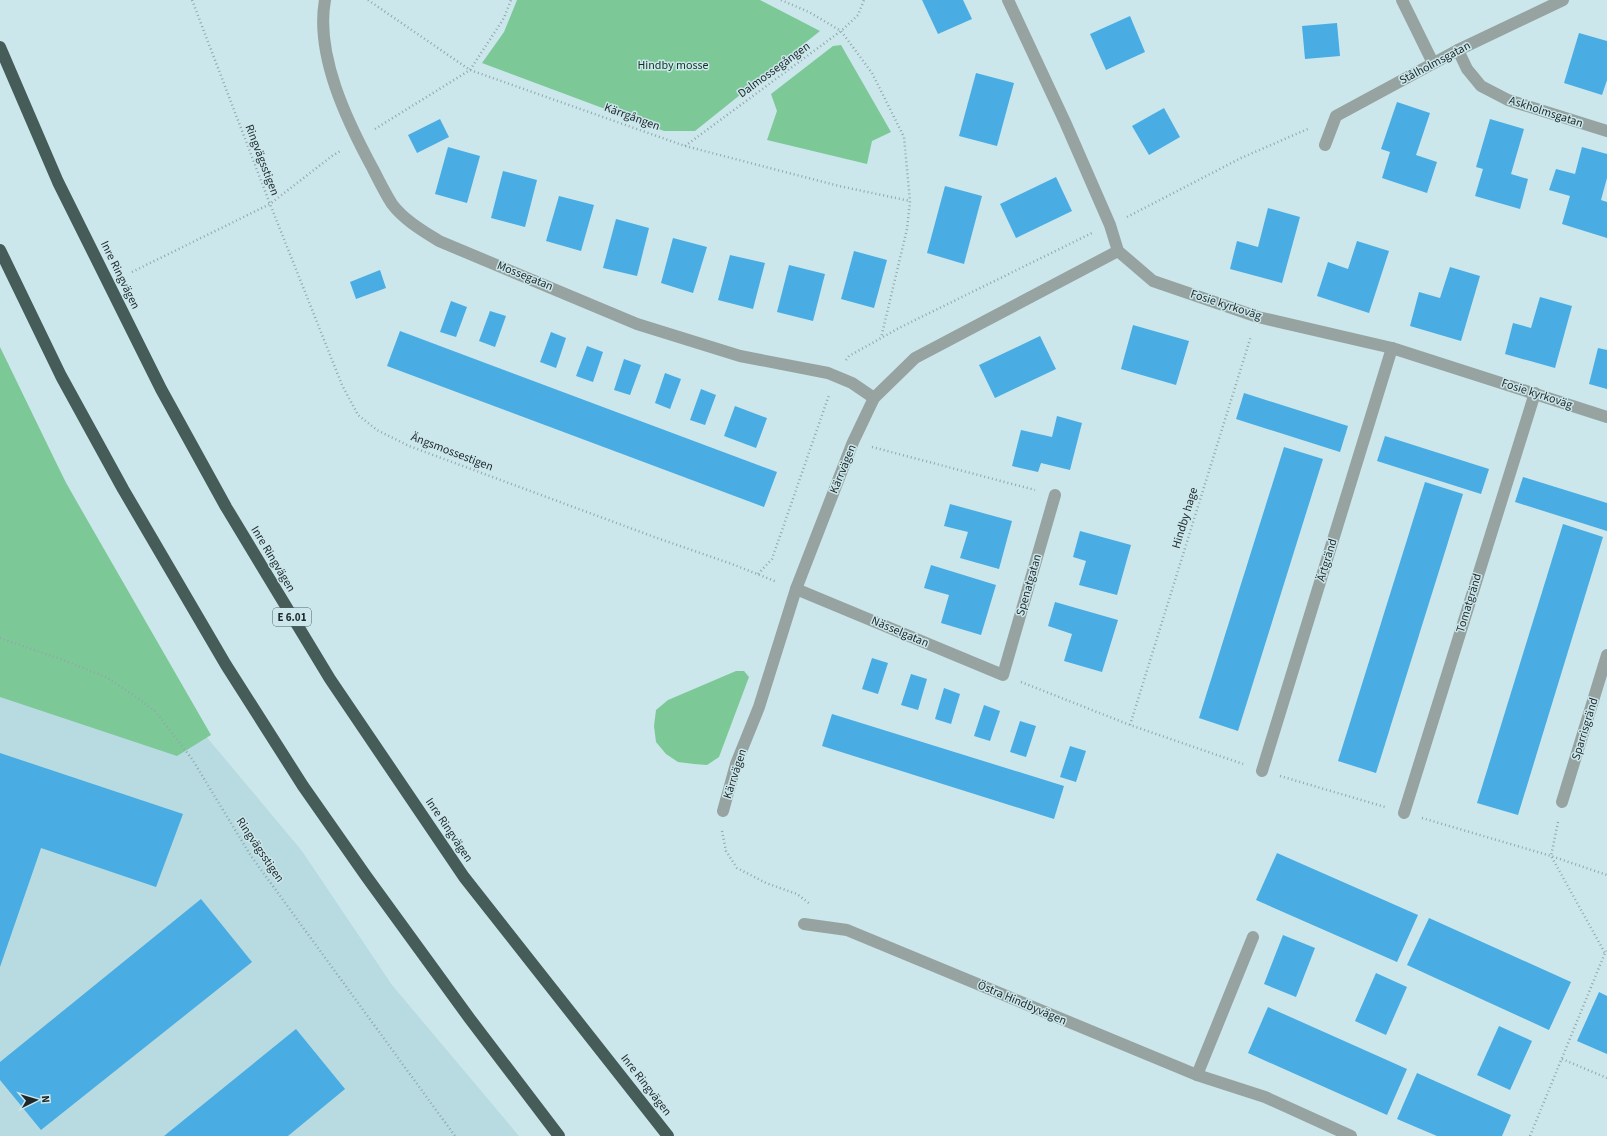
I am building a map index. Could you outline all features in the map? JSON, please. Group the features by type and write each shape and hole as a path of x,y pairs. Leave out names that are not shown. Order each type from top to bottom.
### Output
{"highway":[{"name":"Inre Ringvägen","path":"0,47 58,182 161,389 226,507 330,679 464,877 668,1136"},
{"path":"0,250 61,376 127,496 226,665 304,786 366,876 470,1019 559,1136"}],"street":[{"name":"Mossegatan","path":"324,0 322,16 324,45 330,71 357,141 393,204 414,226 439,241 637,324 740,356 828,373 852,383 874,398"},
{"path":"1008,0 1110,225 1118,251"},
{"path":"1402,0 1433,63"},
{"name":"Stålholmsgatan","path":"1325,145 1336,116 1458,50 1563,0"},
{"name":"Askholmsgatan","path":"1458,50 1466,68 1482,86 1508,100 1607,131"},
{"name":"Kärrvägen","path":"723,811 736,764 759,707 796,589 853,442 874,398 915,358 1118,251"},
{"name":"Fosie kyrkoväg","path":"1118,251 1152,281 1258,316 1392,348 1607,417"},
{"name":"Ärtgränd","path":"1262,771 1392,348"},
{"name":"Tomatgränd","path":"1404,813 1535,393"},
{"name":"Spenatgatan","path":"1003,676 1055,495"},
{"name":"Nässelgatan","path":"796,589 1003,676"},
{"name":"Sparrisgränd","path":"1562,802 1607,655"},
{"name":"Östra Hindbyvägen","path":"804,924 847,930 1197,1075 1265,1097 1351,1136"},
{"path":"1197,1075 1253,937"}],"path":[{"name":"Ringvägsstigen","path":"132,272 270,204 192,0"},
{"name":"Kärrgången","path":"368,0 470,70 685,146 839,186 910,201"},
{"path":"470,70 504,18 511,0"},
{"path":"781,0 809,12 841,31 872,73 904,137 910,201 907,229 881,338"},
{"name":"Dalmossegången","path":"685,146 841,31 858,15 864,0"},
{"name":"Ängsmossestigen","path":"270,204 342,385 358,414 377,430 409,446 758,574"},
{"name":"Hindby hage","path":"1130,725 1258,316"},
{"path":"853,442 1055,495"},
{"name":"Ringvägsstigen","path":"0,638 63,660 106,678 135,696 155,711 192,759 251,856 455,1136"},
{"path":"1003,676 1130,725 1262,771 1551,856 1607,875"},
{"path":"1530,1136 1606,952 1551,856 1562,802"},
{"path":"723,811 722,833 726,851 737,868 766,883 797,894 816,908"},
{"path":"1562,1058 1607,1078"}],"shaded area":[{"path":"0,360 200,729 302,851 392,985 519,1136 0,1136"}],"green space":[{"name":"Hindby mosse","path":"517,0 760,0 820,31 695,131 664,131 482,63 504,32"},
{"path":"841,45 891,132 872,141 867,164 767,140 777,111 771,94 833,46"},
{"path":"0,347 66,483 211,735 177,756 0,697"},
{"path":"736,671 744,671 749,677 719,757 707,765 678,762 666,754 656,742 654,726 656,710 668,700"}],"building":[{"path":"922,0 963,0 972,19 938,34"},
{"path":"1130,16 1145,52 1106,70 1090,34"},
{"path":"1337,23 1340,56 1305,59 1302,26"},
{"path":"1579,33 1607,41 1607,80 1602,95 1564,83"},
{"path":"976,73 1014,83 997,146 959,136"},
{"path":"1397,102 1430,113 1416,155 1437,162 1427,193 1382,178 1390,152 1381,149"},
{"path":"1164,108 1180,137 1149,155 1132,126"},
{"path":"440,119 449,137 417,153 408,135"},
{"path":"1490,119 1524,129 1511,174 1528,179 1520,209 1475,196 1483,169 1476,167"},
{"path":"448,147 480,156 467,203 435,194"},
{"path":"1582,147 1607,154 1607,178 1601,200 1607,202 1607,238 1562,224 1570,196 1549,190 1556,169 1575,174"},
{"path":"503,171 537,180 525,227 491,218"},
{"path":"1056,177 1072,211 1016,238 1000,204"},
{"path":"945,186 982,196 964,264 927,253"},
{"path":"559,196 594,205 581,251 546,241"},
{"path":"1268,208 1300,217 1282,283 1230,269 1237,241 1258,247"},
{"path":"616,219 649,228 637,276 603,268"},
{"path":"673,238 707,247 693,293 661,283"},
{"path":"1357,241 1389,251 1369,313 1317,296 1328,262 1348,269"},
{"path":"854,251 887,260 874,308 841,299"},
{"path":"730,255 765,263 753,309 718,300"},
{"path":"789,265 825,274 813,321 777,312"},
{"path":"1450,267 1480,276 1461,341 1410,326 1419,292 1440,298"},
{"path":"380,270 386,288 356,299 350,282"},
{"path":"1540,297 1572,306 1555,368 1505,354 1513,323 1531,328"},
{"path":"451,301 467,307 456,337 440,332"},
{"path":"490,311 506,316 495,347 479,341"},
{"path":"1133,325 1189,341 1176,385 1121,369"},
{"path":"400,331 777,472 764,507 387,366"},
{"path":"551,332 566,338 556,368 540,362"},
{"path":"1040,336 1056,369 995,398 979,365"},
{"path":"587,346 603,352 593,382 576,376"},
{"path":"1598,348 1607,350 1607,389 1589,384"},
{"path":"624,359 641,365 630,395 614,390"},
{"path":"665,373 681,379 670,409 655,403"},
{"path":"701,389 716,395 705,425 690,420"},
{"path":"1244,393 1348,426 1340,452 1236,419"},
{"path":"735,406 767,418 756,448 724,436"},
{"path":"1057,416 1082,423 1070,470 1041,463 1038,472 1012,466 1021,430 1052,437"},
{"path":"1385,436 1489,469 1481,494 1377,461"},
{"path":"1284,447 1323,459 1238,731 1199,718"},
{"path":"1523,477 1607,503 1607,531 1515,502"},
{"path":"1425,482 1463,494 1376,773 1338,761"},
{"path":"950,504 1012,521 999,569 960,558 968,532 944,526"},
{"path":"1563,524 1603,537 1518,815 1477,803"},
{"path":"1080,531 1131,545 1117,595 1079,585 1086,561 1073,557"},
{"path":"931,565 996,585 981,635 941,623 949,595 924,588"},
{"path":"1055,602 1118,620 1102,672 1064,661 1072,634 1048,626"},
{"path":"872,658 888,663 878,694 862,689"},
{"path":"911,674 927,679 918,710 901,705"},
{"path":"944,688 960,694 951,724 935,719"},
{"path":"984,705 1000,711 990,741 974,736"},
{"path":"832,714 1064,786 1054,819 822,746"},
{"path":"1020,721 1036,726 1026,757 1010,752"},
{"path":"1070,746 1086,751 1076,782 1060,777"},
{"path":"0,753 183,814 156,887 41,848 0,967"},
{"path":"1277,853 1418,915 1397,962 1256,900"},
{"path":"201,899 252,962 41,1130 0,1080 0,1062"},
{"path":"1429,918 1571,982 1549,1030 1407,965"},
{"path":"1283,935 1315,948 1296,997 1264,984"},
{"path":"1376,973 1407,987 1386,1035 1355,1021"},
{"path":"1599,992 1607,996 1607,1054 1577,1041"},
{"path":"1268,1007 1407,1069 1387,1115 1248,1053"},
{"path":"1499,1026 1532,1041 1510,1090 1477,1075"},
{"path":"296,1029 345,1089 288,1136 164,1136"},
{"path":"1417,1073 1511,1115 1502,1136 1437,1136 1397,1119"}]}
